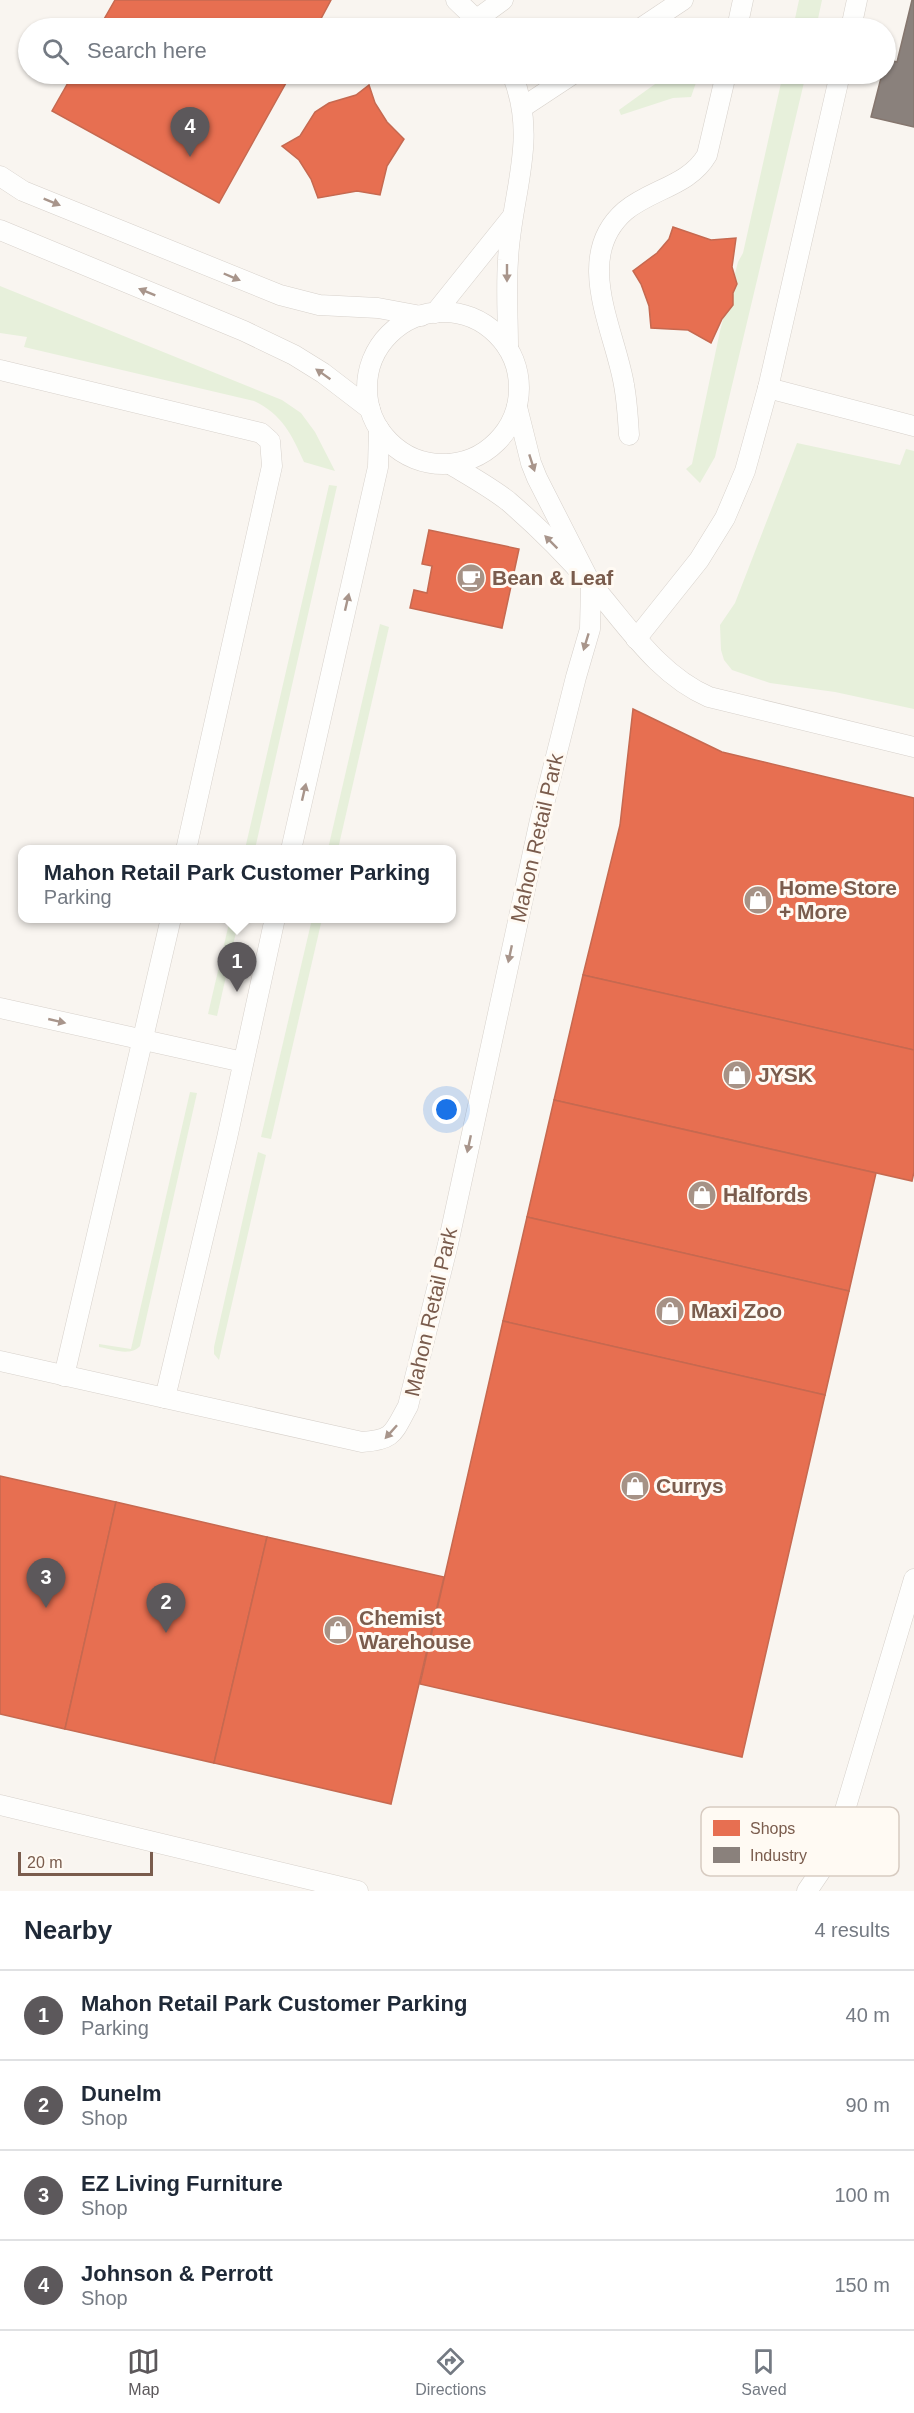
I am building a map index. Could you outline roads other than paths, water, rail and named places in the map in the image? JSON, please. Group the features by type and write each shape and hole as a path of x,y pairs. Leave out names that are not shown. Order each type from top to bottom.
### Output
{"lane":[{"path":"456,0 475,18"},
{"path":"486,18 503,0"},
{"path":"656,18 683,0"},
{"path":"739,18 743,0"},
{"path":"853,18 857,0"},
{"path":"508,348 508,259 525,131 523,107 515,84"},
{"path":"523,107 558,84"},
{"path":"629,435 624,384 604,312 599,260 608,234 619,217 636,202 684,180 700,167 709,148 724,84"},
{"path":"636,639 699,560 725,518 745,471 768,388 838,84"},
{"path":"0,176 23,190 280,295 319,305 378,308 428,315"},
{"path":"428,315 514,215"},
{"path":"0,230 244,331 294,355 324,373 370,409"},
{"path":"517,407 507,428 492,446 472,458 450,464 429,463 410,457 392,445 379,429 370,409 367,384 373,360 386,338 405,322 428,315 452,312 474,318 493,330 508,348 516,367 519,387 517,407 531,463 591,584"},
{"path":"0,370 261,433 270,441 272,466 187,845"},
{"path":"768,388 914,426"},
{"path":"292,845 378,467 379,429"},
{"path":"450,464 507,501 591,584 636,639 679,681 709,697 914,747"},
{"name":"Mahon Retail Park","path":"0,1361 362,1442 383,1440 395,1429 408,1406 448,1244 540,820 590,629 591,584"},
{"path":"64,1376 170,923"},
{"path":"165,1398 274,923"},
{"path":"0,1008 243,1062"},
{"path":"846,1807 914,1579"},
{"path":"0,1806 358,1891"},
{"path":"807,1891 817,1876"}],"place":[{"name":"Johnson & Perrott","path":"190,157"},
{"name":"Bean & Leaf","path":"471,578"},
{"name":"Home Store + More","path":"758,900"},
{"name":"Mahon Retail Park Customer Parking","path":"237,992"},
{"name":"JYSK","path":"737,1075"},
{"name":"Halfords","path":"702,1195"},
{"name":"Maxi Zoo","path":"670,1311"},
{"name":"Currys","path":"635,1486"},
{"name":"EZ Living Furniture","path":"46,1608"},
{"name":"Chemist Warehouse","path":"338,1630"},
{"name":"Dunelm","path":"166,1633"}]}
